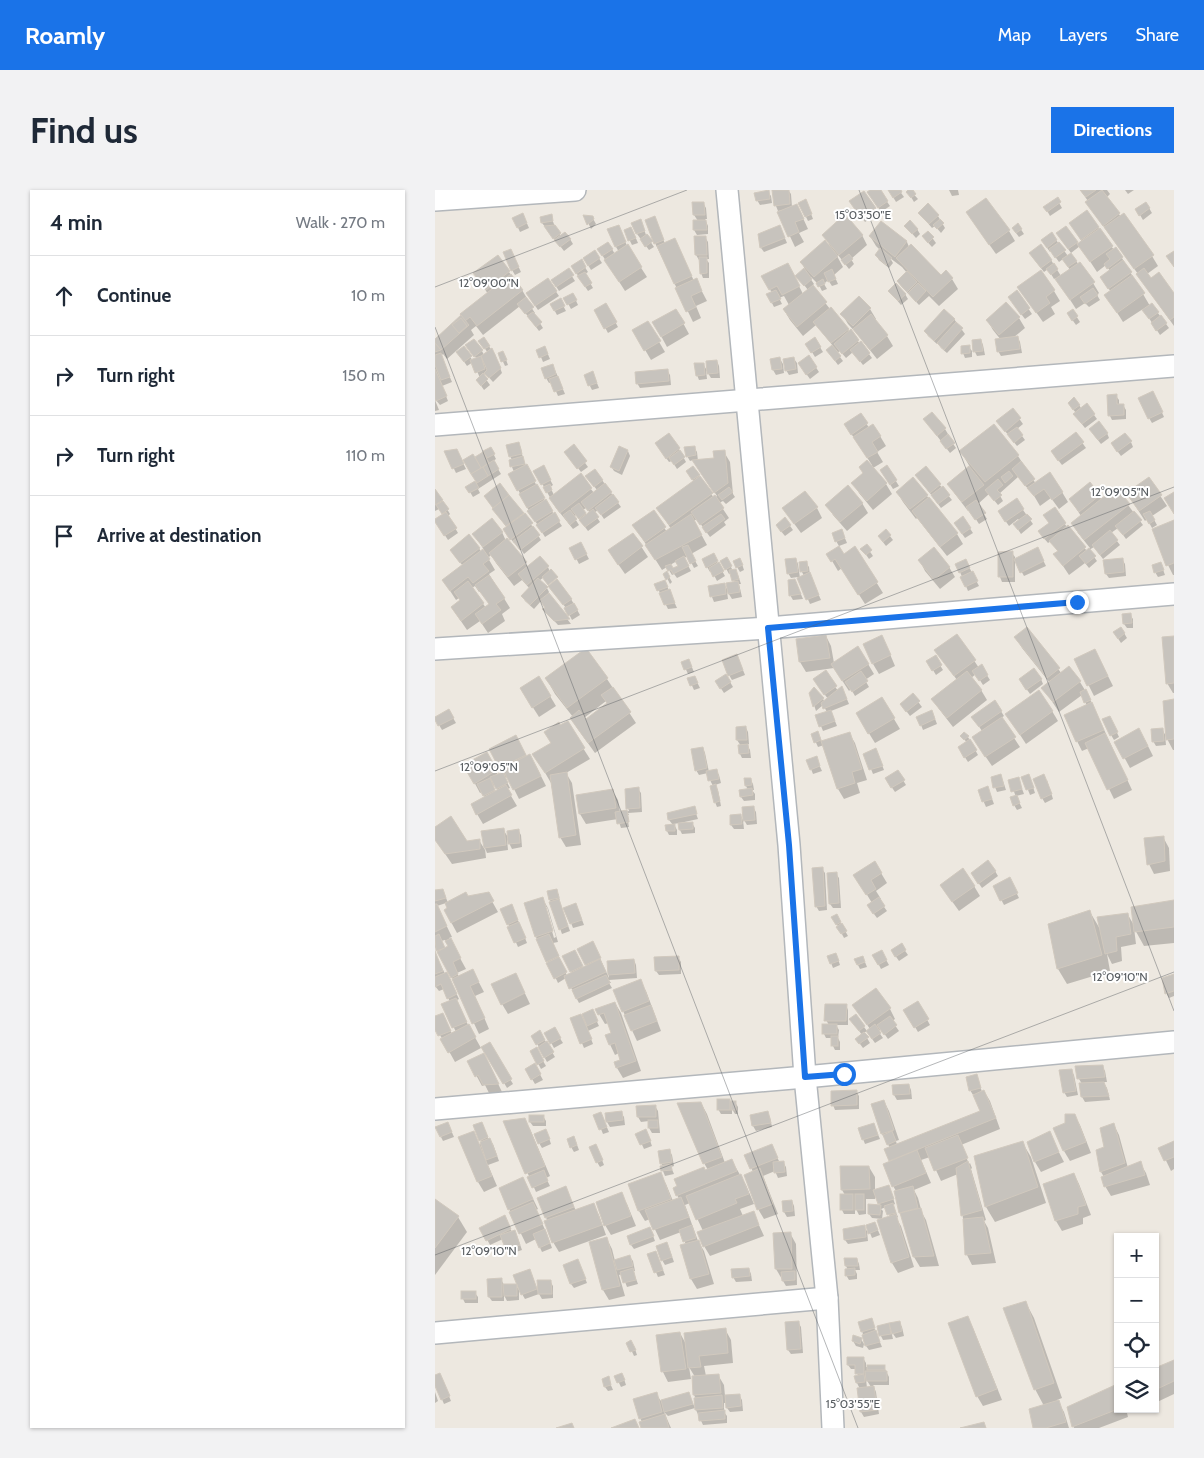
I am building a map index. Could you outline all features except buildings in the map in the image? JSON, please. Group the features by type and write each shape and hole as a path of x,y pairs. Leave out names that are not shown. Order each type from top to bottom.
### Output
{"street":[{"path":"435,200 575,190"},
{"path":"727,190 789,845 805,1077 827,1298 833,1428"},
{"path":"435,425 1174,366"},
{"path":"435,649 768,628 1174,594"},
{"path":"435,1108 805,1077 1174,1042"},
{"path":"435,1333 827,1298"}],"route":[{"path":"844,1074 805,1077 789,845 768,628 1077,602"}]}
